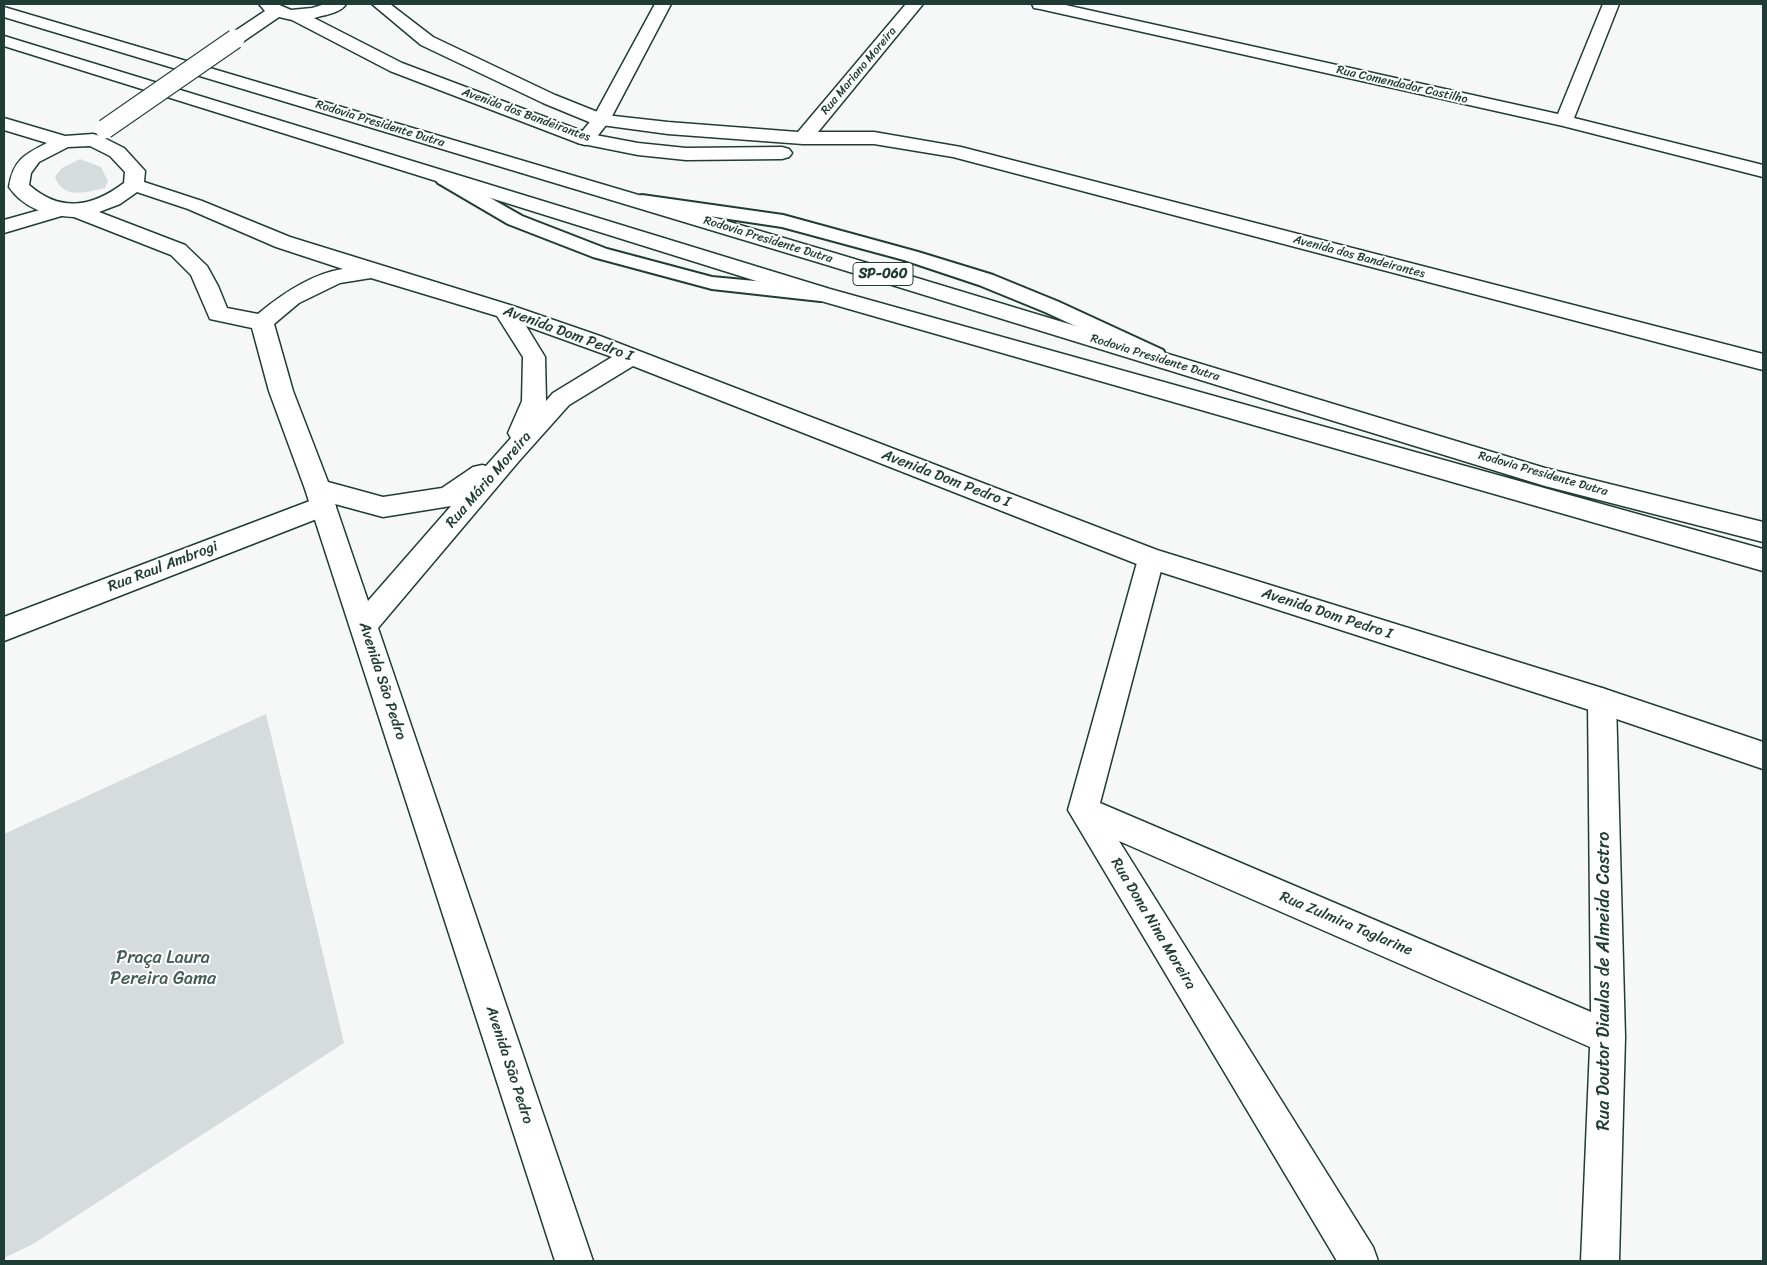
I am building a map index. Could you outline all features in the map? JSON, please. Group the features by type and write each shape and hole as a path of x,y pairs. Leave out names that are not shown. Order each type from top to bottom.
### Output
{"main road":[{"path":"338,4 322,10 280,10 235,39 99,134 64,142 15,167 19,187 38,202 69,210 178,250 192,260 206,279 218,314 262,322 291,298 335,277 372,271"},
{"name":"Avenida dos Bandeirantes","path":"380,4 427,41 549,99 601,120 668,128 803,138 874,138 954,151 1763,362"},
{"path":"585,139 601,120 663,4"},
{"name":"Rua Mariano Moreira","path":"803,138 915,4"},
{"name":"Rua Comendador Castilho","path":"1040,4 1564,121 1763,171"},
{"path":"1564,121 1611,4"},
{"name":"Avenida dos Bandeirantes","path":"280,10 396,66 585,139 638,149 686,154 850,154 954,151"},
{"name":"Rodovia Presidente Dutra","path":"4,12 636,200 1545,477 1763,532"},
{"name":"Rodovia Presidente Dutra","path":"4,41 444,179 822,294 1763,560"},
{"path":"4,124 64,142"},
{"path":"4,227 69,210 106,204 122,196 134,185 135,171 99,134"},
{"name":"Avenida Dom Pedro I","path":"134,185 195,205 282,242 505,310 631,356 1151,559 1602,701 1763,756"},
{"path":"320,497 383,507 448,497 510,455 534,401 534,357 505,310"},
{"name":"Avenida São Pedro","path":"262,322 281,391 364,625 574,1261"},
{"name":"Rua Mário Moreira","path":"364,625 510,455 561,399 631,356"},
{"name":"Rua Raul Ambrogi","path":"4,629 320,497"},
{"path":"1083,810 1151,559"},
{"name":"Rua Doutor Diaulas de Almeida Castro","path":"1600,1261 1608,1037 1602,701"},
{"name":"Rua Zulmira Taglarine","path":"1083,810 1608,1037"},
{"name":"Rua Dona Nina Moreira","path":"1083,810 1359,1261"}],"green space":[{"path":"80,159 101,167 108,181 105,188 76,193 64,189 59,184 55,177 62,168"},
{"name":"Praça Laura Pereira Gama","path":"266,714 344,1043 33,1244 4,1258 4,834"}]}
